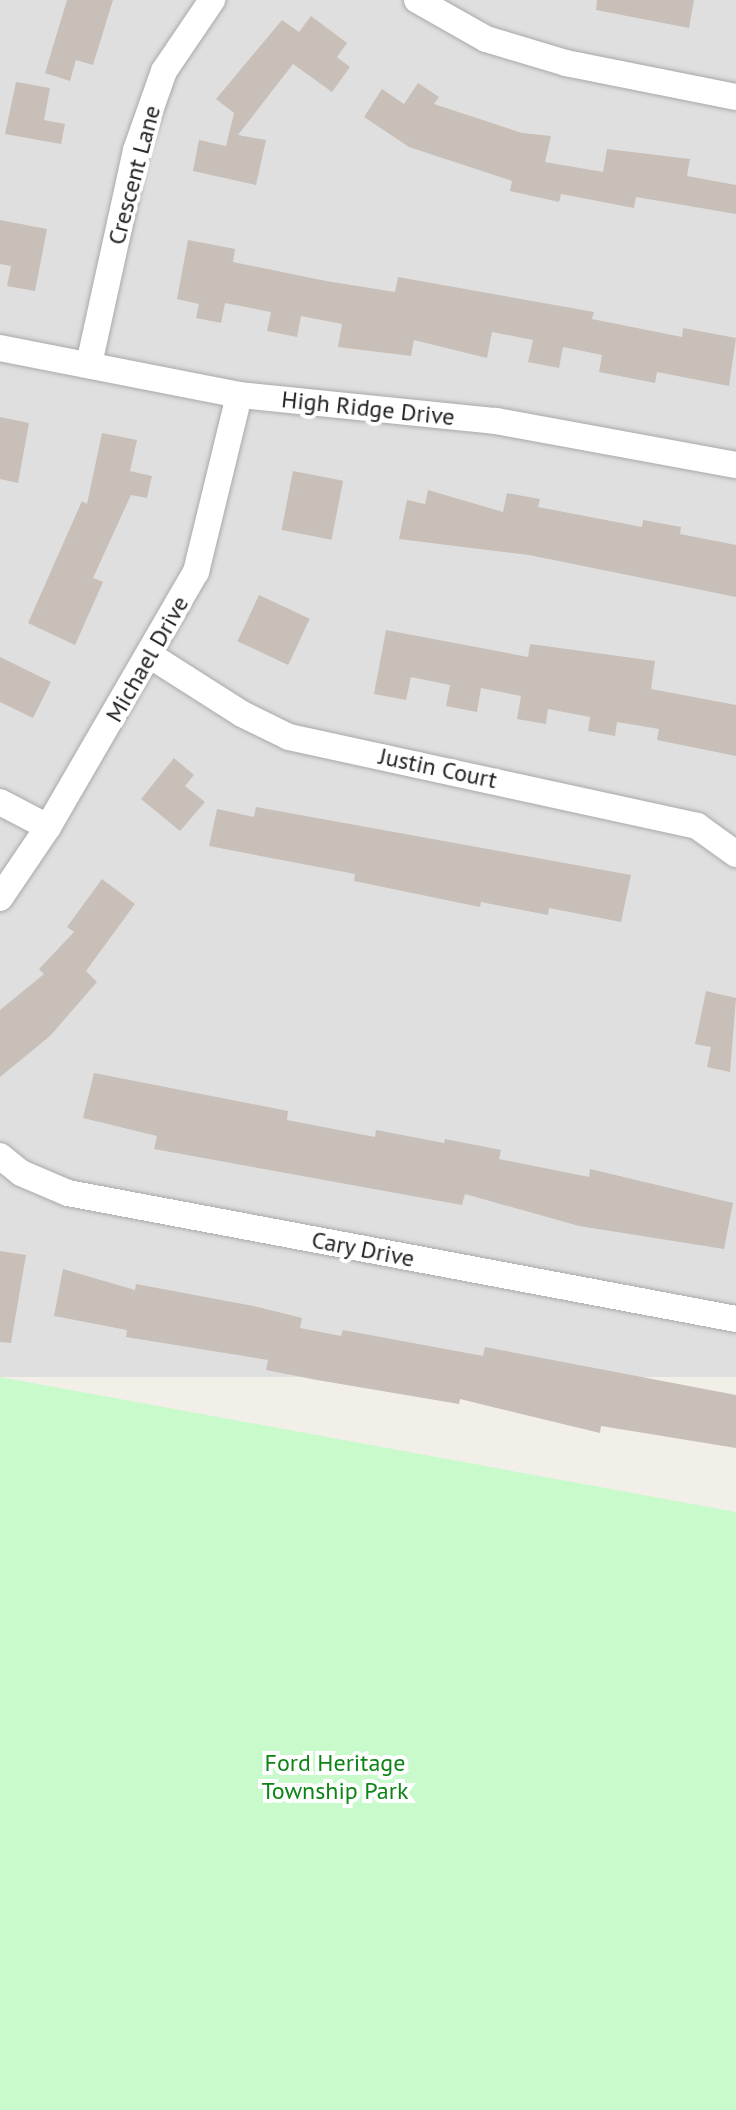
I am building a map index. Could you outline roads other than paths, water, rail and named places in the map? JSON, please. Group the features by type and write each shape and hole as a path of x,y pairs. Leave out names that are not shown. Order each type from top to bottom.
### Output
{"street":[{"name":"Crescent Lane","path":"89,364 136,150 164,71 212,0"},
{"path":"417,0 486,39 539,55 736,97"},
{"name":"High Ridge Drive","path":"0,348 239,395 496,421 736,465"},
{"name":"Michael Drive","path":"0,898 48,827 151,656 196,572 239,395"},
{"name":"Justin Court","path":"151,656 242,714 289,737 697,826 736,854"},
{"path":"0,802 48,827"},
{"name":"Cary Drive","path":"0,1156 21,1173 68,1193 736,1319"}],"park label":[{"name":"Ford Heritage Township Park","path":"335,1777"}]}
